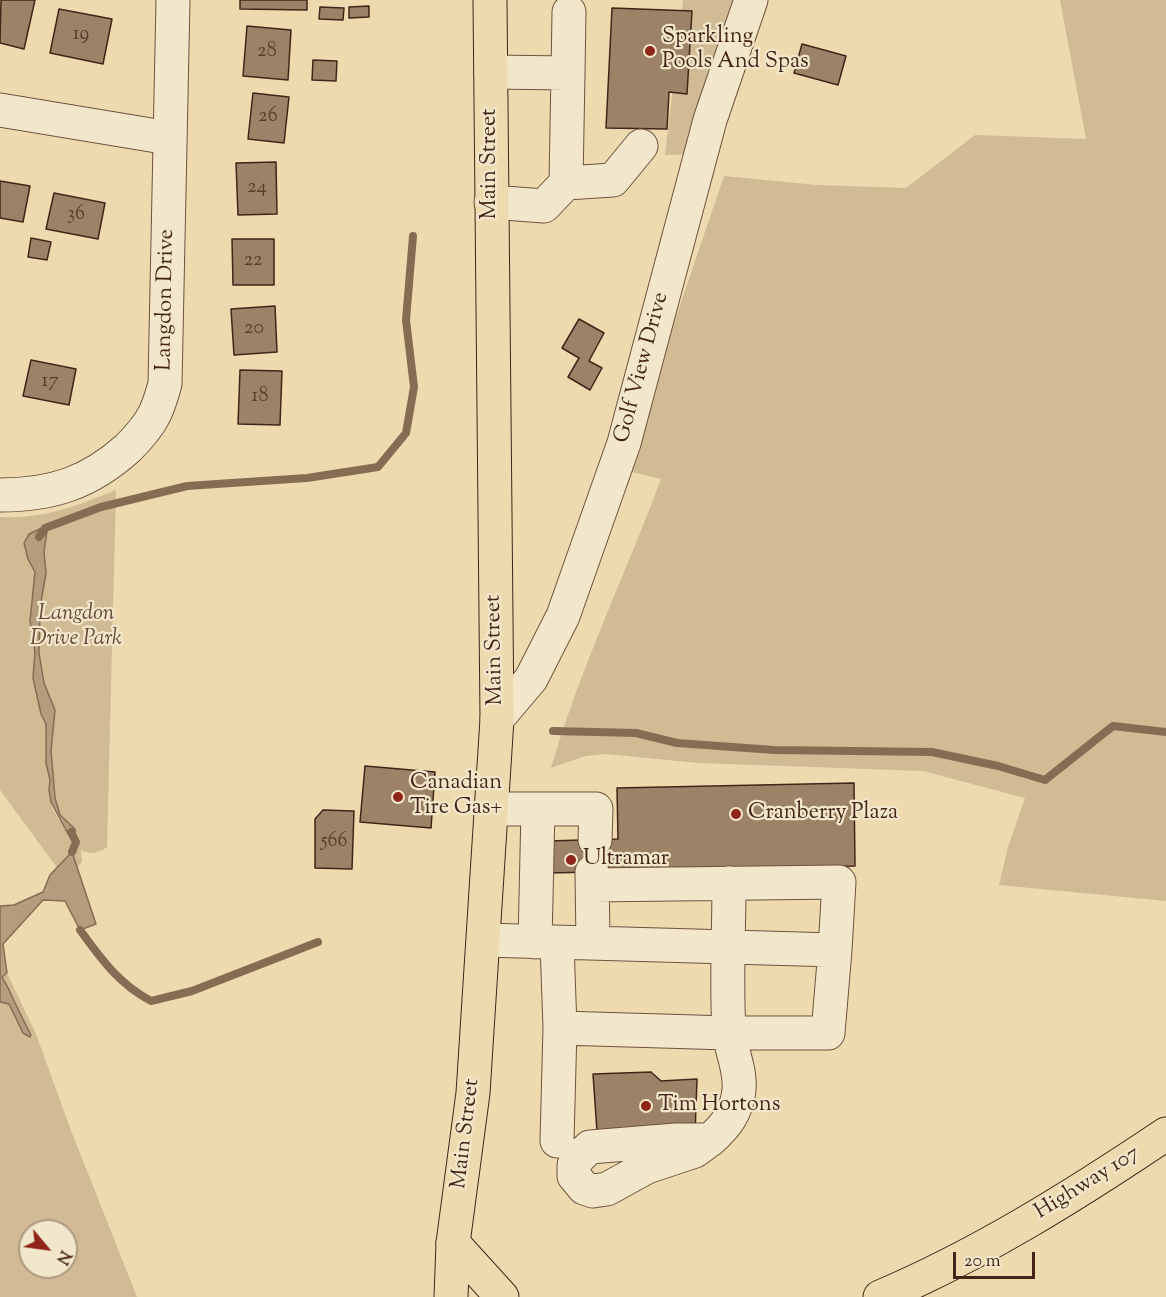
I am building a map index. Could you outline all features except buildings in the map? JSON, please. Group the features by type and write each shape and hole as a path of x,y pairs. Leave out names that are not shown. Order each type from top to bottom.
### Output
{"main road":[{"name":"Main Street","path":"451,1297 453,1243 473,1093 496,719 490,0"},
{"name":"Highway 107","path":"880,1297 975,1252 1052,1207 1166,1134"},
{"path":"431,1297 453,1243 502,1297"}],"street":[{"name":"Langdon Drive","path":"0,495 48,492 91,476 137,439 154,416 165,384 173,0"},
{"name":"Golf View Drive","path":"496,719 531,680 563,616 624,443 710,120 751,0"},
{"path":"566,183 569,12"},
{"path":"490,72 568,73"},
{"path":"0,110 169,138"},
{"path":"492,202 544,206 566,183 613,180 641,146"},
{"path":"538,809 546,942 560,1028 557,1141"},
{"path":"491,810 596,809 595,840"},
{"path":"560,1028 729,1033 828,1033 839,882 729,883 592,878 593,944"},
{"path":"710,1140 725,1127 735,1111 739,1091 740,1073 729,1033 729,883"},
{"path":"484,940 835,950"}],"green space":[{"path":"683,0 744,0 693,154 665,155"},
{"path":"1060,0 1166,0 1166,901 999,885 1008,847 1025,798 923,771 698,763 606,754 585,756 551,768 589,658 661,479 624,470 724,176 817,185 906,188 975,135 1086,139"},
{"name":"Langdon Drive Park","path":"116,490 107,847 94,853 81,850 82,861 79,866 61,873 0,790 0,517 46,514","holes":["40,529 47,531 44,552 46,573 40,608 39,653 44,683 55,710 51,751 55,798 60,815 75,829 76,841 69,836 52,808 45,751 46,724 33,678 35,652 30,621 35,575 24,543"]},
{"path":"7,973 36,1034 70,1128 137,1297 0,1297 0,1002 9,1004 16,1021 31,1035 2,977"}],"shaded area":[{"path":"42,528 47,531 44,552 46,573 40,608 39,653 44,683 55,710 51,751 55,798 60,815 75,829 76,842 68,834 51,802 50,780 46,763 46,724 41,714 33,678 35,652 30,621 35,572 28,559 24,543 29,534"},
{"path":"72,852 96,924 80,930 65,901 43,900 3,944 7,973 2,977 30,1037 23,1033 9,1004 0,1002 0,906 14,905 43,892 50,875"}],"waterway":[{"path":"39,537 45,528 101,507 187,486 307,478 378,467 406,433 414,387 406,320 413,236"},
{"path":"553,731 636,733 677,743 774,750 932,752 998,766 1045,780 1113,726 1166,732"},
{"path":"71,832 76,842 72,852"},
{"path":"80,930 120,979 151,1001 192,991 318,942"}],"place":[{"name":"Sparkling Pools And Spas","path":"650,51"},
{"name":"Canadian Tire Gas+","path":"398,797"},
{"name":"Cranberry Plaza","path":"736,814"},
{"name":"Ultramar","path":"571,860"},
{"name":"Tim Hortons","path":"646,1106"}]}
